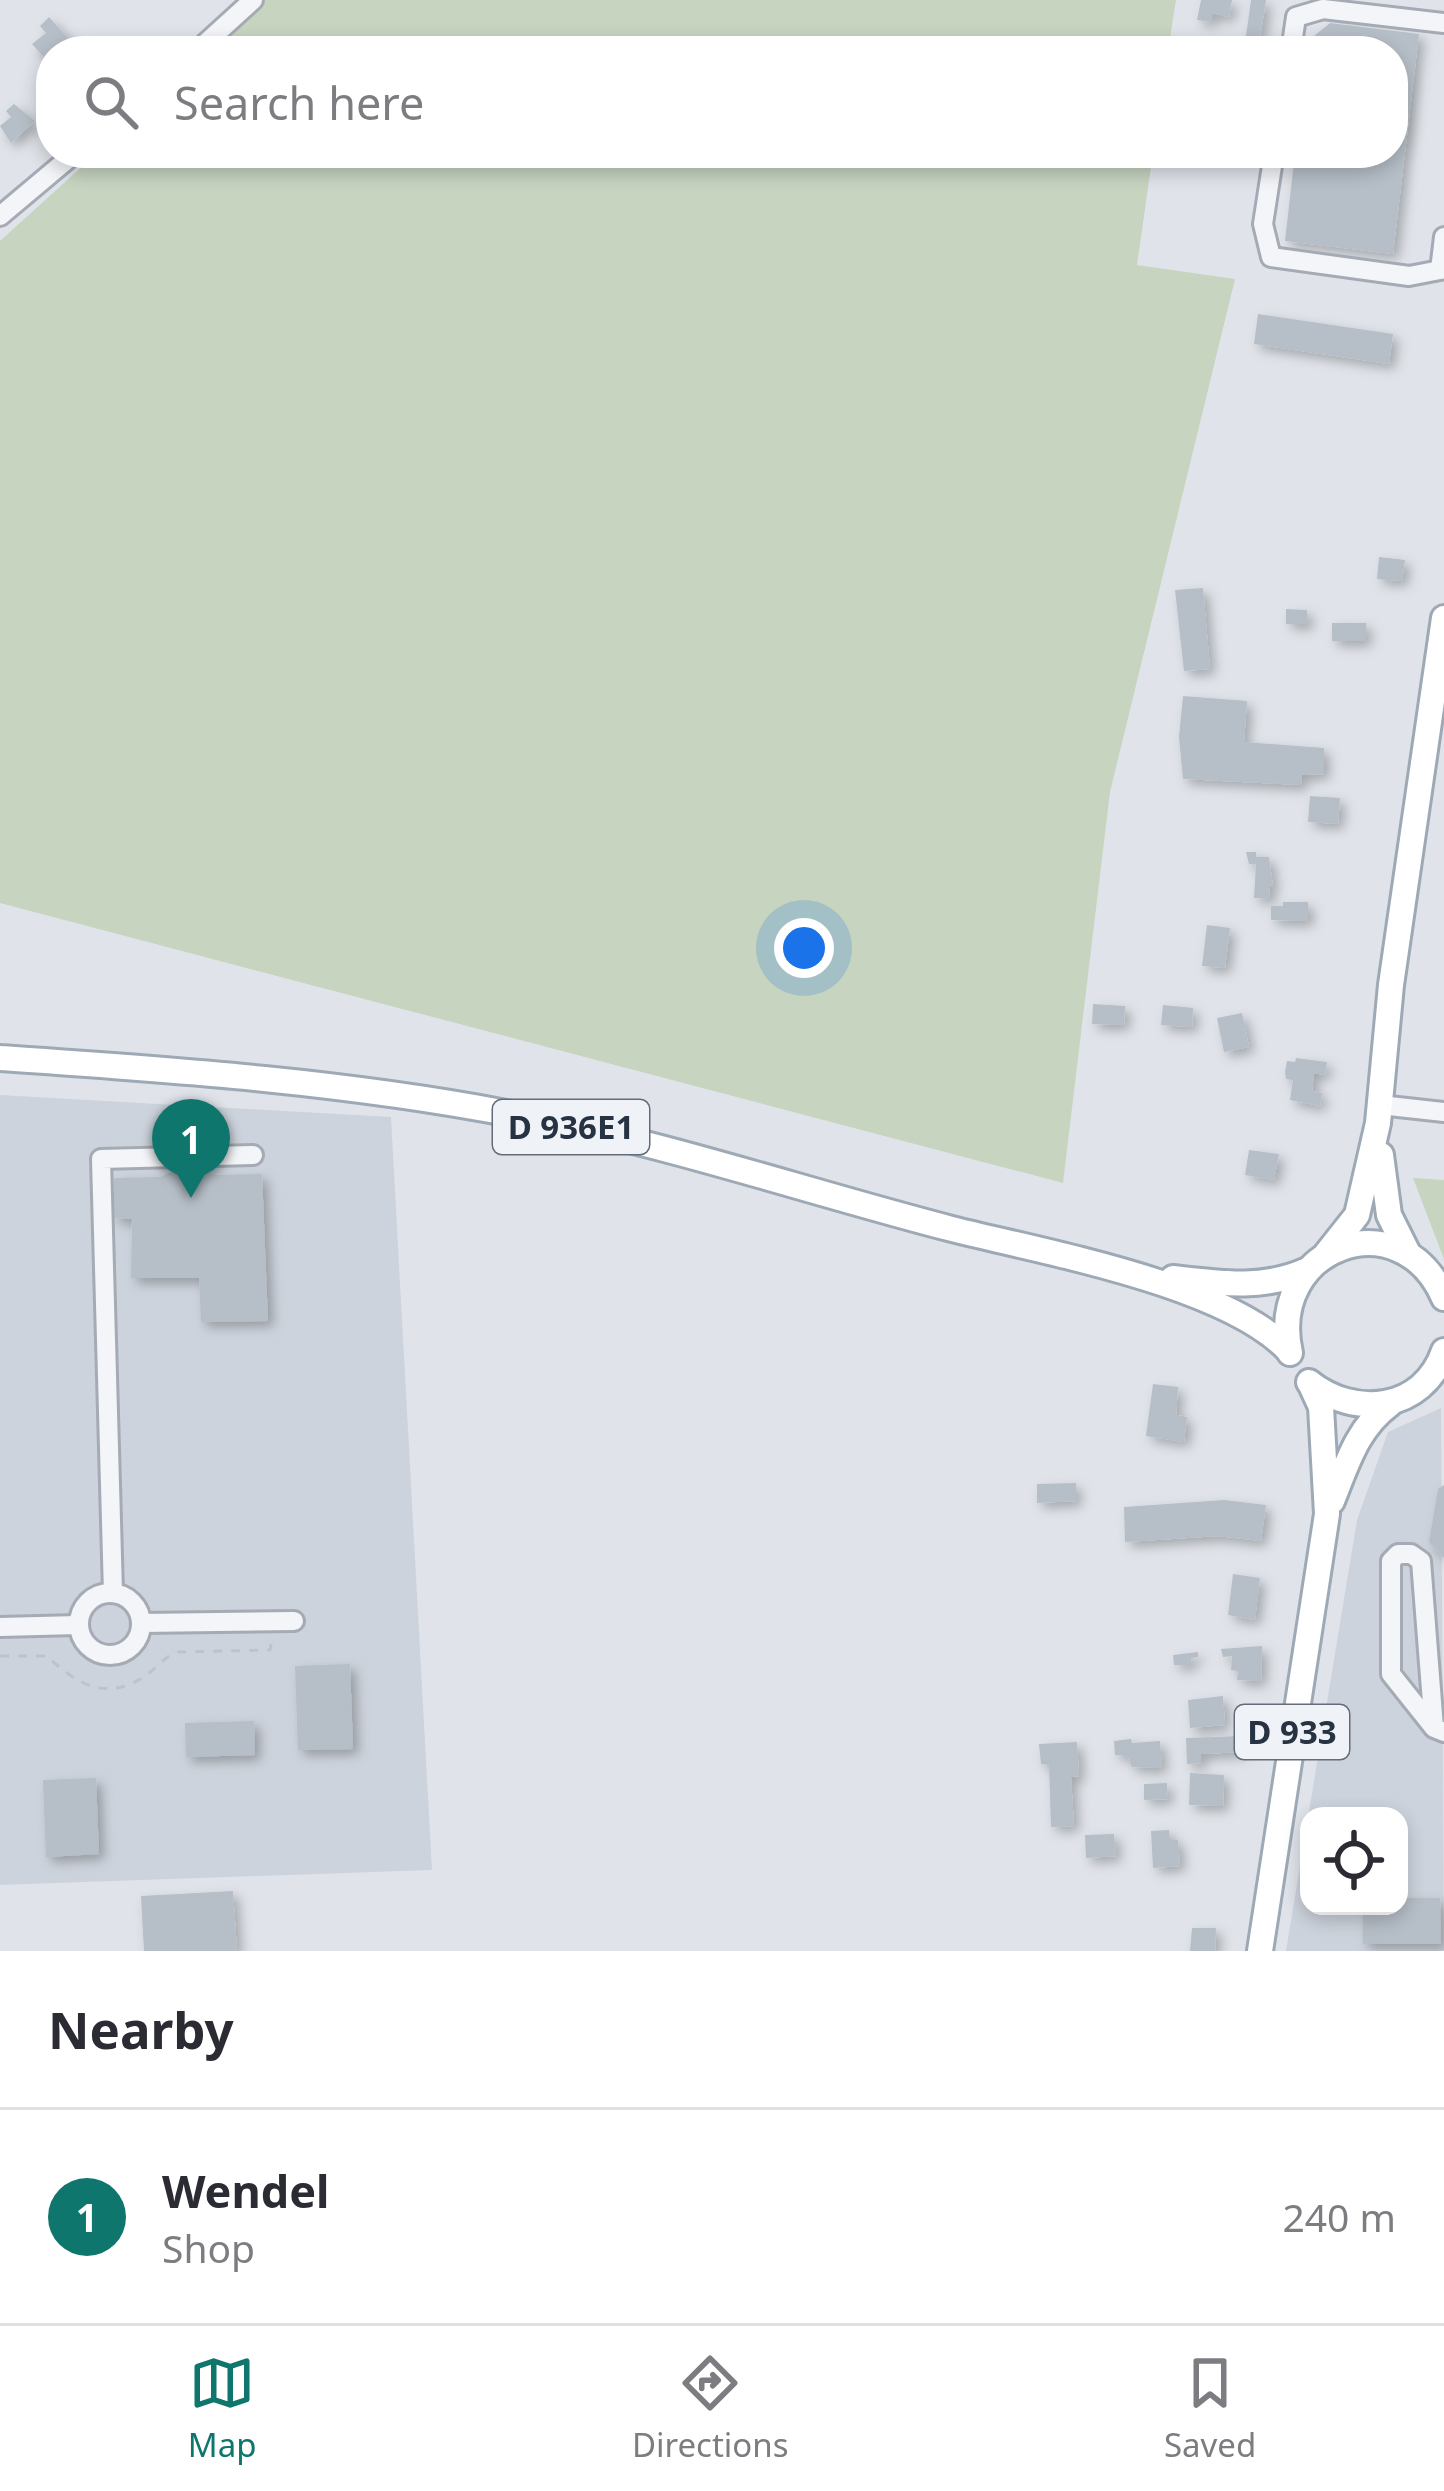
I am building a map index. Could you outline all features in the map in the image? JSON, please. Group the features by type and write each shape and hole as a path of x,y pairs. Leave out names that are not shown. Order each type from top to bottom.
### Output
{"main road":[{"path":"1444,618 1391,985 1379,1114 1357,1215 1326,1254 1305,1270 1291,1295 1285,1323 1289,1351 1310,1383 1349,1404 1371,1406 1444,1388"},
{"name":"D 936E1","path":"0,1058 401,1094 526,1116 1127,1273 1231,1309 1275,1336 1289,1351"},
{"path":"1379,1114 1389,1215 1409,1255"},
{"path":"1326,1254 1368,1243 1409,1255 1430,1271 1444,1298"},
{"name":"D 936E1","path":"1127,1273 1237,1285 1285,1280 1305,1270"},
{"path":"1402,1398 1428,1379 1444,1351"},
{"name":"D 933","path":"1261,1951 1327,1514 1321,1407 1310,1383"},
{"name":"D 933","path":"1327,1514 1359,1436 1372,1418 1402,1398"}],"street":[{"path":"213,36 253,0"},
{"path":"1293,36 1296,17 1323,9 1444,23"},
{"path":"0,216 57,168"},
{"path":"1272,168 1263,224 1271,257 1409,276 1440,270 1444,237"},
{"path":"1379,1114 1444,1112"},
{"path":"113,1593 101,1159 253,1155"},
{"path":"1398,1553 1411,1553 1421,1562 1439,1730 1391,1674 1391,1562 1398,1553"},
{"path":"113,1593 130,1600 142,1623 131,1647 106,1656 90,1649 78,1625 88,1601 113,1593"},
{"path":"142,1623 285,1621"},
{"path":"0,1628 78,1625"}],"path":[{"path":"0,1656 47,1656 74,1680 111,1690 142,1678 176,1652 270,1650 285,1621"}],"shaded area":[{"path":"0,1095 391,1117 432,1870 0,1885"},
{"path":"1441,1408 1444,1951 1286,1951 1300,1866 1300,1915 1408,1915 1408,1807 1310,1807 1357,1520 1388,1432"}],"green space":[{"path":"266,0 1176,0 1170,36 226,36"},
{"path":"80,168 1151,168 1137,265 1235,279 1110,792 1063,1183 0,903 0,241"},
{"path":"1413,1178 1444,1180 1444,1259"}],"building":[{"path":"1201,0 1232,0 1229,17 1212,13 1212,22 1197,20"},
{"path":"1251,0 1266,0 1260,36 1246,36"},
{"path":"49,17 66,36 42,36 46,33 40,26"},
{"path":"1330,23 1419,34 1408,127 1408,36 1314,36"},
{"path":"14,104 35,121 11,143 0,126 11,117 6,111"},
{"path":"1293,168 1403,168 1393,254 1285,241"},
{"path":"1258,314 1393,334 1389,364 1254,344"},
{"path":"1379,557 1405,560 1402,581 1377,579"},
{"path":"1203,588 1210,669 1184,671 1175,590"},
{"path":"1286,609 1307,610 1308,624 1286,624"},
{"path":"1332,623 1366,623 1366,641 1332,641"},
{"path":"1183,696 1247,701 1244,742 1324,748 1324,774 1302,775 1302,785 1183,779 1179,737"},
{"path":"1310,796 1340,798 1338,824 1308,822"},
{"path":"1246,852 1269,857 1270,899 1254,898 1256,864 1249,864"},
{"path":"1283,902 1308,902 1308,921 1271,920 1271,906 1283,906"},
{"path":"1207,925 1230,928 1225,968 1202,966"},
{"path":"1093,1004 1125,1006 1124,1025 1092,1024"},
{"path":"1163,1005 1193,1008 1192,1027 1161,1025"},
{"path":"1242,1013 1249,1047 1224,1052 1217,1018"},
{"path":"1287,1061 1327,1062 1325,1075 1314,1073 1312,1091 1322,1093 1320,1106 1290,1100 1293,1080 1286,1079 1285,1072"},
{"path":"1249,1150 1279,1154 1274,1180 1245,1175"},
{"path":"198,1168 216,1175 262,1174 268,1321 201,1322 199,1278 131,1278 132,1219 114,1218 114,1178 160,1177 178,1169"},
{"path":"1153,1384 1178,1387 1176,1415 1187,1417 1184,1442 1146,1436"},
{"path":"1076,1483 1076,1501 1037,1503 1037,1484"},
{"path":"1444,1485 1444,1558 1429,1542 1438,1489"},
{"path":"1224,1500 1266,1505 1261,1541 1218,1536 1125,1542 1124,1507"},
{"path":"1233,1574 1260,1578 1255,1620 1228,1615"},
{"path":"1262,1646 1261,1681 1237,1680 1238,1671 1231,1670 1232,1656 1223,1657 1221,1649"},
{"path":"1198,1652 1191,1665 1174,1665 1173,1655"},
{"path":"350,1664 353,1749 298,1750 295,1666"},
{"path":"1223,1696 1225,1725 1190,1728 1188,1700"},
{"path":"254,1721 255,1755 186,1757 185,1723"},
{"path":"1241,1736 1242,1752 1201,1754 1201,1763 1187,1764 1186,1738"},
{"path":"1131,1739 1132,1743 1160,1741 1162,1768 1132,1767 1127,1755 1115,1755 1114,1741"},
{"path":"1077,1742 1079,1776 1071,1777 1074,1826 1051,1827 1049,1764 1041,1764 1039,1744"},
{"path":"1190,1773 1224,1775 1223,1806 1189,1805"},
{"path":"96,1778 99,1854 46,1857 43,1780"},
{"path":"1167,1783 1168,1799 1144,1800 1144,1784"},
{"path":"1169,1830 1170,1840 1178,1840 1180,1866 1153,1868 1151,1831"},
{"path":"1114,1834 1116,1856 1086,1858 1085,1835"},
{"path":"233,1891 237,1951 144,1951 141,1896"},
{"path":"1408,1898 1440,1898 1441,1944 1363,1944 1363,1915 1408,1915"},
{"path":"1192,1928 1216,1928 1215,1951 1190,1951"}],"place":[{"name":"Wendel","path":"191,1198"}]}
